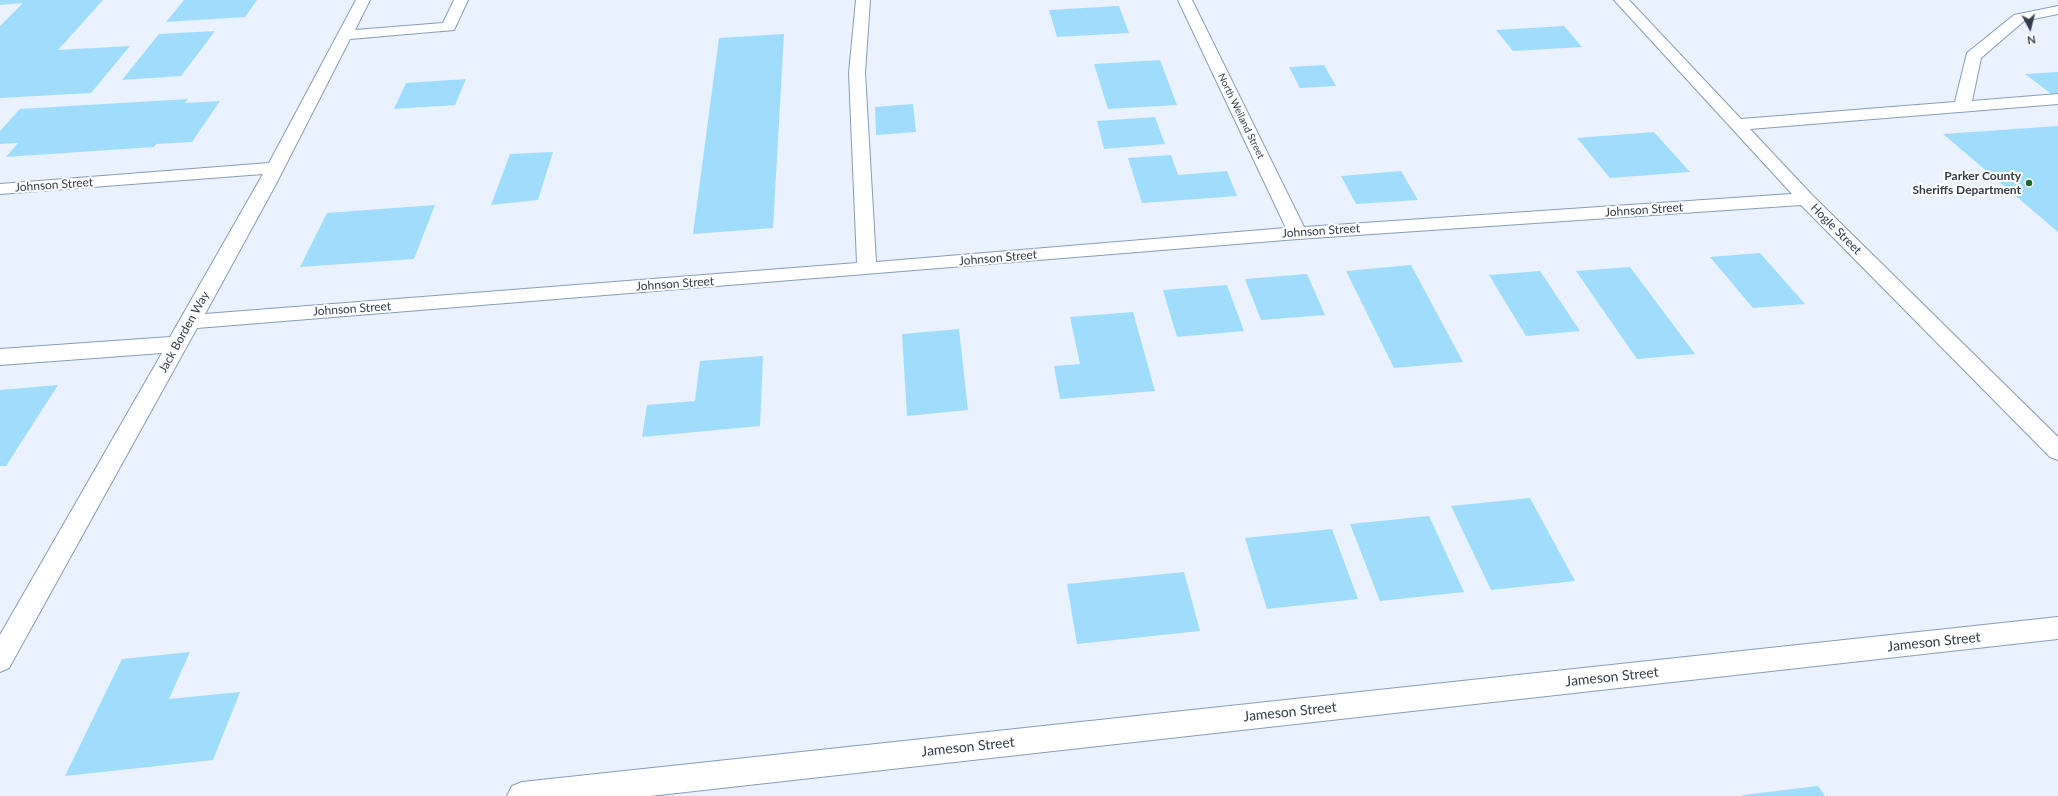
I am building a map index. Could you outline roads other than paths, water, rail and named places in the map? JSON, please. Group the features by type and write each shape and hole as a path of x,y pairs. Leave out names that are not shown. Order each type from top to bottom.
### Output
{"street":[{"name":"Jack Borden Way","path":"0,660 275,168 363,0"},
{"path":"344,35 449,27 461,0"},
{"path":"863,0 862,28 857,73 867,269"},
{"name":"North Weiland Street","path":"1185,0 1298,232"},
{"name":"Hogle Street","path":"1620,0 1806,199 2055,445"},
{"path":"1962,107 1973,56 2018,18 2058,10"},
{"path":"1736,125 2058,99"},
{"name":"Johnson Street","path":"0,189 275,168"},
{"name":"Johnson Street","path":"189,322 867,269 1298,232 1806,199"},
{"path":"0,357 178,344"},
{"name":"Jameson Street","path":"522,796 2058,628"}],"place":[{"name":"Parker County Sheriffs Department","path":"2029,183"}]}
